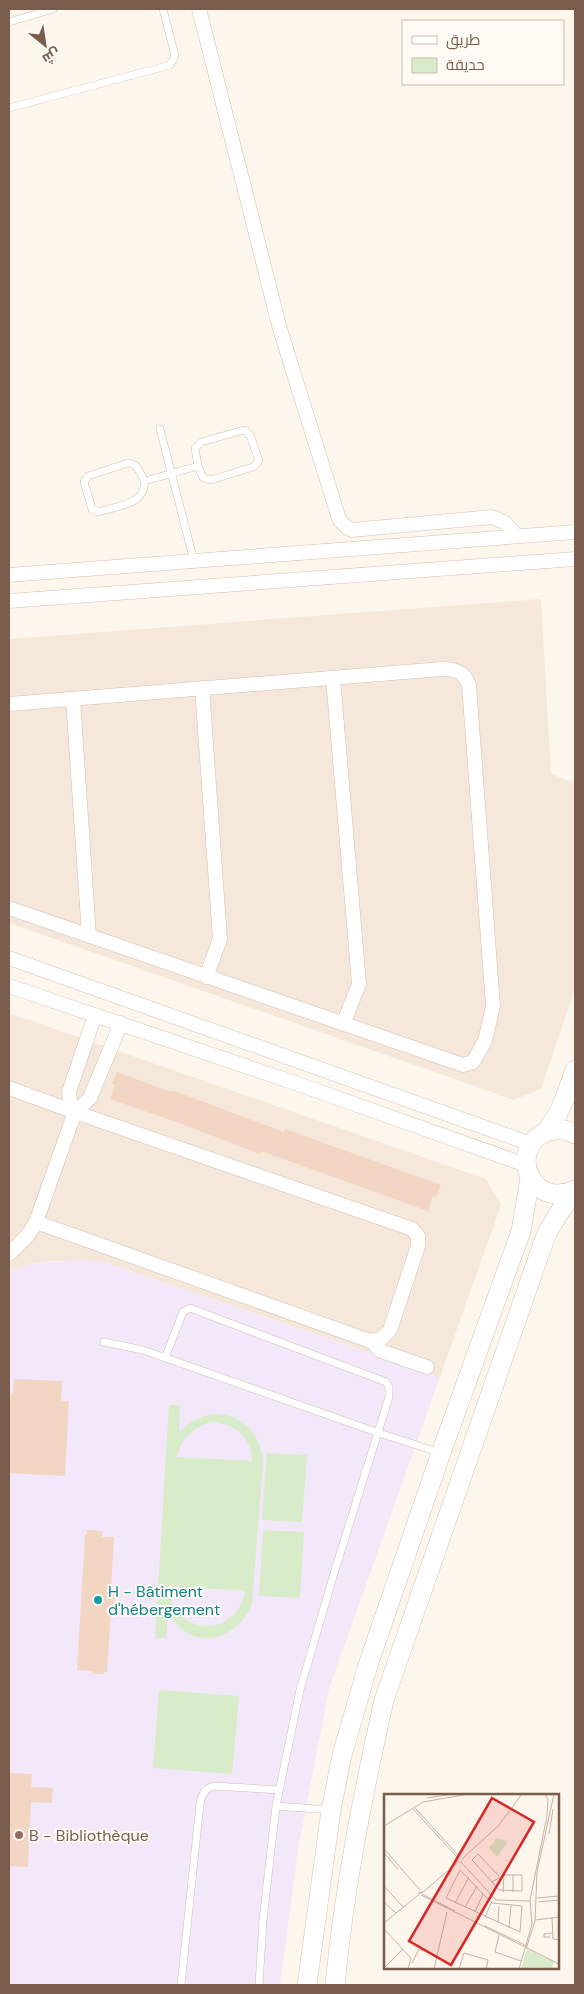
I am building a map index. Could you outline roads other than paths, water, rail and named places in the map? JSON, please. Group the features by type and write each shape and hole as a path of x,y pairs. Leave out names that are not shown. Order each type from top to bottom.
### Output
{"main road":[{"path":"306,1985 331,1810 342,1755 369,1662 441,1453 521,1231 528,1171 526,1158 538,1138 555,1121 562,1108 575,1070"},
{"path":"538,1138 564,1130 575,1134"},
{"path":"528,1171 536,1186 545,1192 565,1194 575,1190"},
{"path":"335,1985 346,1892 369,1766 384,1700 546,1235 558,1213 575,1190"}],"street":[{"path":"199,9 280,329 339,520 352,530 492,517 504,522 516,535"},
{"path":"9,575 575,532"},
{"path":"9,601 575,559"},
{"path":"9,704 442,669 455,670 466,677 469,685 493,1006 485,1041 477,1058 468,1065 463,1065 9,908"},
{"path":"333,678 359,984 343,1024"},
{"path":"202,688 220,939 206,977"},
{"path":"73,699 89,936"},
{"path":"9,958 307,1064 538,1138"},
{"path":"9,986 298,1084 528,1171"},
{"path":"75,1112 70,1102 69,1092 95,1016"},
{"path":"9,1254 28,1235 36,1222 75,1112 90,1098 120,1023"},
{"path":"298,1084 307,1064"},
{"path":"9,1088 412,1229 418,1236 419,1241 390,1330 381,1339 376,1341 364,1340 36,1222"},
{"path":"376,1341 376,1346 380,1351 427,1367"}],"lane":[{"path":"9,22 53,9"},
{"path":"9,108 170,64 175,56 163,9"},
{"path":"160,429 194,561"},
{"path":"244,430 250,435 259,461 253,466 211,480 204,478 198,466 195,448 201,442 244,430"},
{"path":"128,463 135,464 144,481 143,494 137,500 98,512 92,509 84,482 88,476 128,463"},
{"path":"144,481 198,466"},
{"path":"165,1358 177,1325 184,1311 190,1308 386,1382 389,1387 389,1397 379,1433 305,1671 276,1806 263,1920 258,1985"},
{"path":"104,1342 143,1350 441,1453"},
{"path":"181,1985 199,1812 203,1792 207,1788 214,1786 279,1790"},
{"path":"276,1806 331,1810"}],"place":[{"name":"H - Bâtiment d'hébergement","path":"98,1600"},
{"name":"B - Bibliothèque","path":"19,1835"}]}
